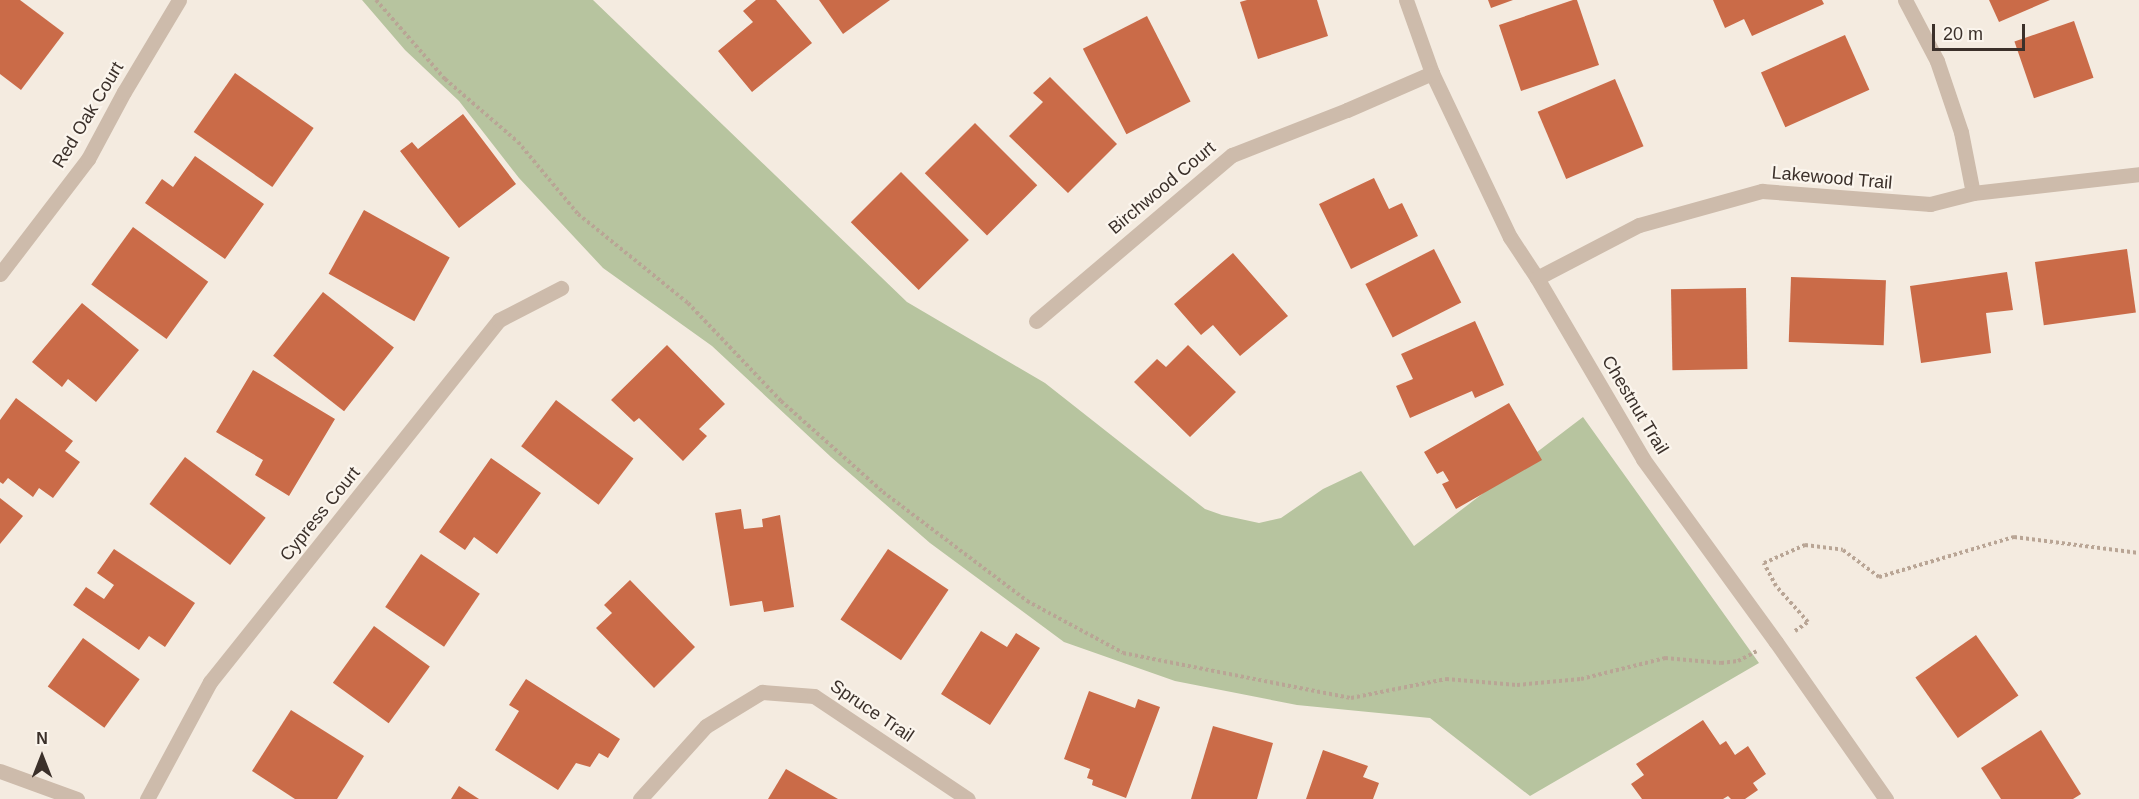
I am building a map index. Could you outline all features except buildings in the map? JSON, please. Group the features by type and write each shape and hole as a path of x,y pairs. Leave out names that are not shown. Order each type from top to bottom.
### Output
{"street":[{"name":"Red Oak Court","path":"0,274 88,159 124,92 179,0"},
{"name":"Chestnut Trail","path":"1406,0 1432,73 1510,237 1537,278 1643,459 1886,799"},
{"path":"1905,0 1937,61 1961,132 1973,193"},
{"name":"Birchwood Court","path":"1036,321 1232,155 1347,110 1432,73"},
{"name":"Lakewood Trail","path":"1537,278 1639,225 1762,191 1930,204 1973,193 2139,174"},
{"name":"Cypress Court","path":"147,799 210,682 499,320 561,288"},
{"name":"Spruce Trail","path":"640,799 706,726 762,692 814,696 968,799"},
{"path":"0,771 77,799"}],"path":[{"path":"376,0 445,79 518,142 578,214 688,303 781,401 883,492 1027,601 1123,653 1351,698 1446,679 1517,685 1581,679 1665,658 1721,663 1738,661 1776,642 1808,622 1776,586 1764,562 1805,545 1843,550 1879,577 2014,537 2139,553"}],"green space":[{"path":"362,0 593,0 907,302 1045,383 1205,509 1222,515 1259,523 1281,518 1323,489 1361,471 1414,546 1583,417 1759,663 1530,796 1430,718 1297,705 1175,681 1064,642 930,543 831,457 712,346 603,268 519,178 459,101 405,50"}]}
